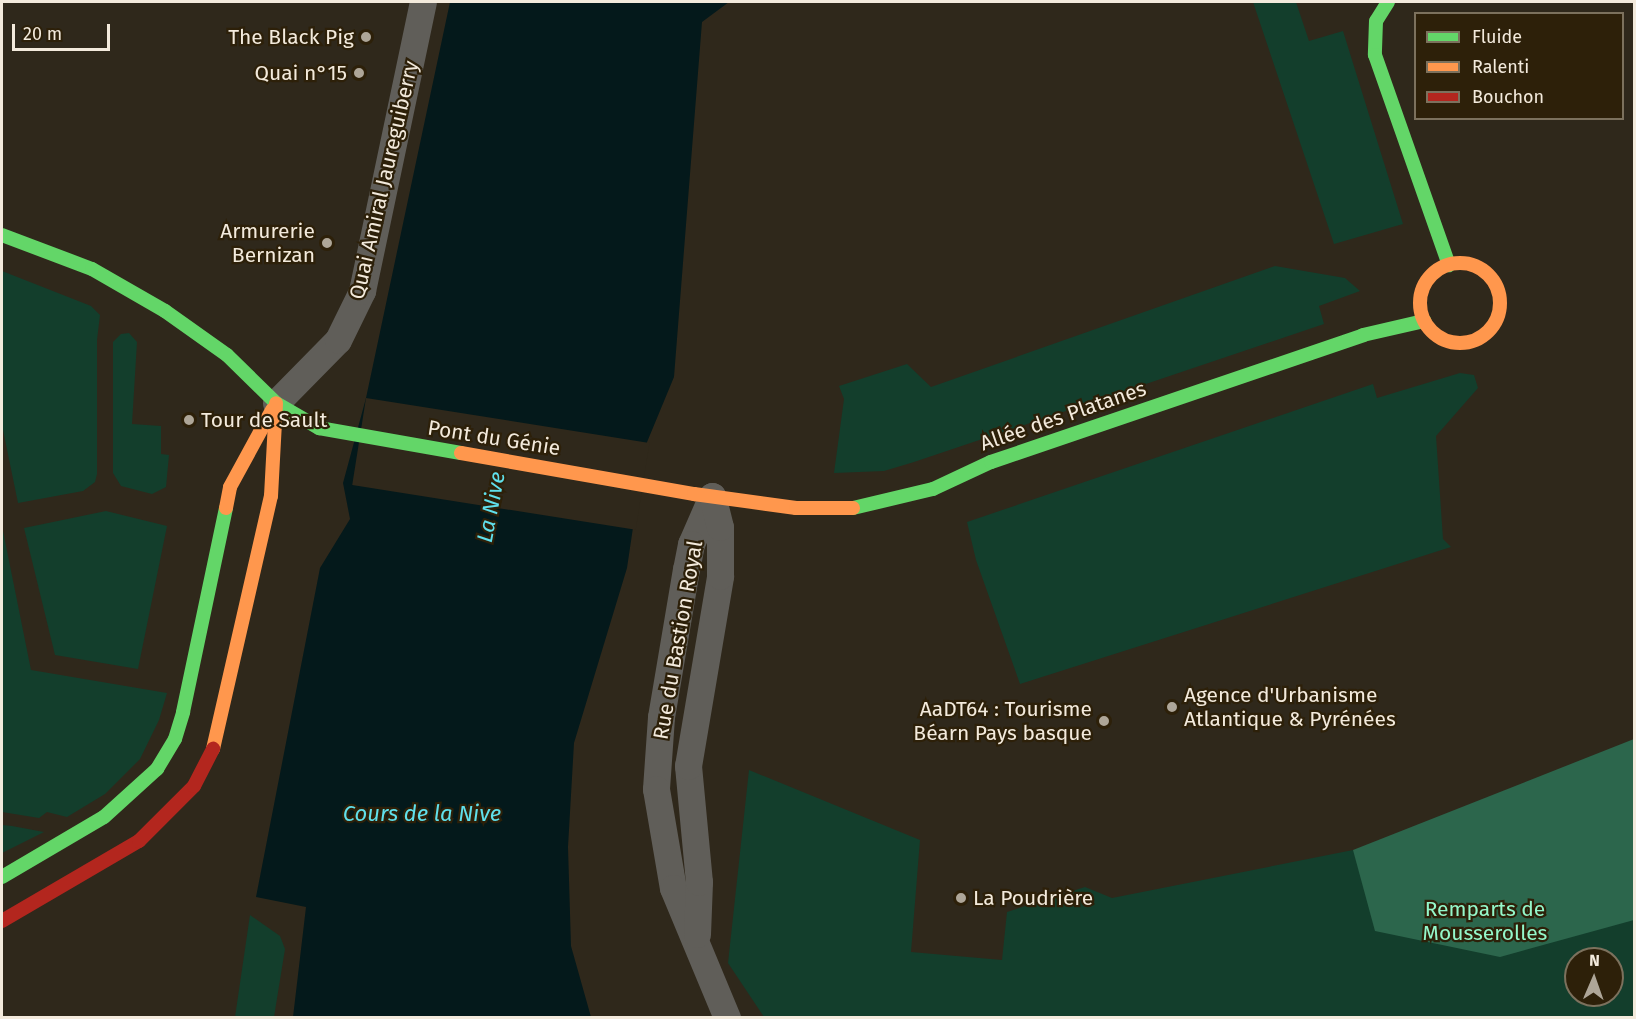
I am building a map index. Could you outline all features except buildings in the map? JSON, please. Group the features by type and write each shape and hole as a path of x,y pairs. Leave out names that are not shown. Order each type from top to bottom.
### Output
{"street":[{"name":"Quai Amiral Jaureguiberry","path":"276,403 338,340 362,291 423,2"},
{"path":"1388,2 1376,21 1376,55 1449,265"},
{"name":"Pont du Génie","path":"2,235 92,269 165,311 227,355 276,403 319,428 357,437 712,496"},
{"path":"1465,263 1491,278 1501,307 1496,322 1487,334 1459,344 1432,333 1424,321 1420,298 1423,287 1438,269 1465,263"},
{"name":"Allée des Platanes","path":"712,496 796,508 874,505 933,489 991,462 1363,334 1424,321"},
{"path":"2,877 104,817 131,796 163,759 183,712 230,487 276,403"},
{"path":"2,921 139,841 194,786 213,749 271,496 276,403"},
{"name":"Rue du Bastion Royal","path":"712,496 692,544 686,568 661,717 656,789 673,888 696,938 712,990 726,1017"}],"green space":[{"path":"1253,2 1296,2 1309,41 1343,31 1403,224 1334,244"},
{"path":"1275,266 1345,278 1360,291 1319,306 1324,324 914,462 884,471 834,473 844,399 839,386 907,364 931,387"},
{"path":"2,271 91,306 100,315 97,340 97,474 95,482 83,491 18,503 2,425"},
{"path":"129,333 137,342 132,424 161,426 161,454 169,455 166,487 152,494 121,486 113,473 113,342 121,334"},
{"path":"1460,373 1474,375 1478,388 1436,436 1443,539 1451,547 1020,684 976,560 967,522 1373,384 1377,398"},
{"path":"106,511 167,526 138,669 55,655 24,528"},
{"path":"2,526 31,670 167,693 159,720 140,759 105,794 67,817 47,812 39,818 2,812"},
{"name":"Remparts de Mousserolles","path":"1634,739 1634,920 1500,957 1375,931 1353,850"},
{"path":"749,770 920,840 911,952 1002,960 1007,912 1085,887 1112,898 1353,850 1358,859 1634,776 1634,1017 764,1017 728,963"},
{"path":"2,825 12,826 44,832 2,853"},
{"path":"250,915 280,936 285,949 274,1017 235,1017"}],"water":[{"name":"Cours de la Nive","path":"450,2 729,2 702,22 674,377 645,447 627,568 574,743 568,847 571,946 591,1017 293,1017 306,907 256,897 320,568 350,519 343,483 366,398"}],"pier":[{"path":"366,398 649,443 636,530 352,485"}],"traffic: fast":[{"path":"1388,2 1376,21 1375,55 1449,265"},
{"path":"2,235 92,269 165,311 227,355 276,403 319,428 461,453"},
{"path":"853,508 933,489 991,462 1363,335 1424,321"},
{"path":"2,877 104,817 157,769 175,739 183,712 226,508"}],"traffic: slow":[{"path":"1460,263 1475,266 1488,275 1497,288 1500,303 1497,318 1488,331 1475,340 1460,343 1445,340 1432,331 1423,318 1420,303 1423,288 1432,275 1445,266 1460,263"},
{"path":"213,749 271,496 276,403"},
{"path":"226,508 230,487 272,410"},
{"path":"461,453 694,494 796,508 853,508"}],"traffic: jam":[{"path":"2,921 139,841 194,786 213,749"}],"place":[{"name":"The Black Pig","path":"366,37"},
{"name":"Quai n°15","path":"359,73"},
{"name":"Armurerie Bernizan","path":"327,243"},
{"name":"Tour de Sault","path":"189,420"},
{"name":"Agence d'Urbanisme Atlantique & Pyrénées","path":"1172,707"},
{"name":"AaDT64 : Tourisme Béarn Pays basque","path":"1104,721"},
{"name":"La Poudrière","path":"961,898"}],"water label":[{"name":"La Nive","path":"491,507"}]}
